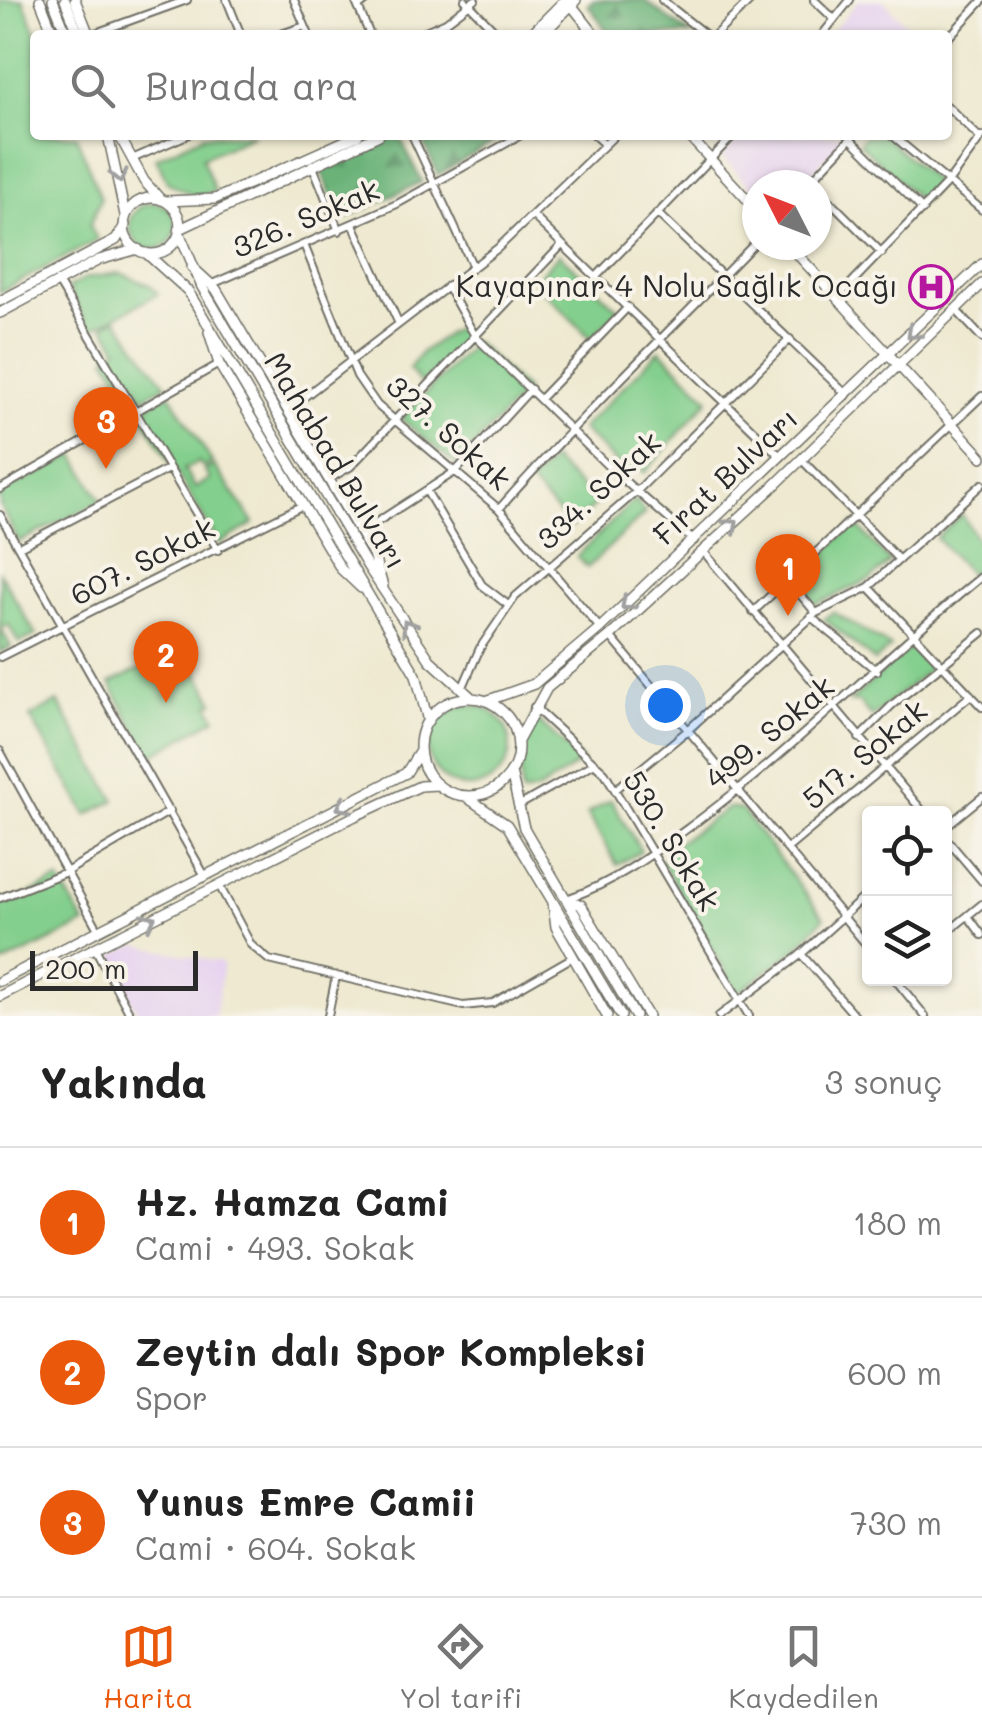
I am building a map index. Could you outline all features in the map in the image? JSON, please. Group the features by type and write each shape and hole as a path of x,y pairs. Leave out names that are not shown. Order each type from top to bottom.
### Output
{"main road":[{"path":"40,0 52,30"},
{"path":"53,0 66,30"},
{"path":"66,0 77,30"},
{"path":"76,0 87,30"},
{"path":"536,30 570,1"},
{"path":"546,30 570,1"},
{"path":"570,1 591,30"},
{"path":"109,140 128,239 142,251"},
{"path":"121,140 131,160 176,212 180,231"},
{"path":"0,302 116,240 142,200 215,199 347,140"},
{"path":"0,313 99,260 142,251 164,251 180,231 312,163 367,140"},
{"path":"693,140 742,193"},
{"name":"Mahabad Bulvarı","path":"180,231 191,266 383,588 430,660 472,698"},
{"name":"Mahabad Bulvarı","path":"142,251 188,291 416,675 428,721"},
{"path":"803,260 982,457"},
{"name":"Fırat Bulvarı","path":"518,741 544,683 982,264"},
{"path":"191,266 212,284 288,410 360,532 382,574 383,588"},
{"name":"Fırat Bulvarı","path":"486,701 544,683 610,636 802,460 982,284"},
{"path":"208,324 219,364 341,569 371,597"},
{"path":"0,981 406,774 420,751 428,721 447,703 472,698 486,701 511,721 518,741 511,773 531,842 635,1016"},
{"path":"420,751 437,784"},
{"path":"465,796 492,791 511,773"},
{"path":"0,996 420,786 437,784 495,812 507,825 621,1016"},
{"path":"568,899 581,905 648,1016"},
{"path":"554,900 556,927 607,1016"}],"street":[{"path":"103,30 187,0"},
{"path":"226,0 240,30"},
{"path":"294,0 307,30"},
{"path":"367,0 356,4 368,30"},
{"path":"720,30 752,0"},
{"path":"814,0 832,18"},
{"path":"825,30 850,0"},
{"path":"664,1 700,30"},
{"path":"952,34 982,1"},
{"path":"424,30 470,2 495,30"},
{"path":"293,30 305,26"},
{"path":"838,298 947,183 981,137 952,111"},
{"path":"131,160 176,140"},
{"path":"414,140 473,267"},
{"name":"326. Sokak","path":"212,284 353,224 436,184 512,140"},
{"path":"600,140 605,145"},
{"path":"288,410 473,267 533,216 610,140"},
{"path":"596,277 729,140"},
{"path":"824,170 850,140"},
{"path":"855,140 922,210"},
{"path":"898,140 982,210"},
{"path":"312,163 339,230"},
{"path":"832,204 882,253"},
{"path":"658,213 848,396"},
{"path":"533,216 727,400 782,458"},
{"path":"353,224 399,324"},
{"path":"328,480 350,467 561,246"},
{"name":"327. Sokak","path":"304,247 368,392 499,509 600,628"},
{"path":"499,509 570,429 664,340 742,256"},
{"path":"58,282 218,550"},
{"path":"447,286 476,336 570,429 695,542"},
{"path":"541,398 628,308"},
{"path":"956,310 982,338"},
{"name":"334. Sokak","path":"461,691 480,648 508,605 636,491 790,339"},
{"path":"0,489 219,364"},
{"path":"360,532 456,471 531,389"},
{"path":"753,612 982,396"},
{"path":"802,460 899,560"},
{"path":"18,547 169,469"},
{"path":"614,790 688,730 814,615 869,588 982,484"},
{"path":"428,492 482,585 508,605"},
{"name":"607. Sokak","path":"0,656 304,504"},
{"path":"0,515 204,876"},
{"path":"702,551 918,806"},
{"name":"499. Sokak","path":"568,899 598,889 654,854 740,790 878,672 982,576"},
{"path":"787,580 814,615 878,672"},
{"path":"869,588 982,707"},
{"path":"859,738 982,634"},
{"path":"610,636 862,940"},
{"name":"517. Sokak","path":"787,850 971,695"},
{"name":"530. Sokak","path":"533,706 595,764 614,790 749,1016"},
{"path":"1,755 99,931"},
{"path":"518,806 595,764"},
{"path":"952,821 982,797"},
{"path":"0,898 66,872 170,811"},
{"path":"952,845 982,880"},
{"path":"219,884 260,954 468,1006 493,1003 574,956"},
{"path":"719,1016 801,954 865,896"},
{"path":"952,928 982,904"},
{"path":"967,916 982,935"},
{"path":"95,948 131,1016"},
{"path":"801,954 854,1016"},
{"path":"328,1016 336,976"},
{"path":"901,986 922,1012 911,1016"},
{"path":"465,1016 468,1006"}],"shaded area":[{"path":"859,0 883,0 912,30 833,30"},
{"path":"737,140 842,140 814,170 742,170 742,178 722,157"},
{"path":"136,945 223,963 215,1016 139,1016 113,964 116,954"}],"green space":[{"path":"0,0 23,0 35,30 30,30 30,140 78,140 101,198 90,225 97,240 0,292"},
{"path":"593,0 644,0 684,30 606,30 588,5"},
{"path":"194,140 243,140 202,158 215,191 197,197 167,182 156,158"},
{"path":"384,140 401,140 422,182 341,220 321,170"},
{"path":"422,140 498,140 438,175"},
{"path":"889,140 937,183 922,203 859,143"},
{"path":"153,203 169,210 176,226 169,242 153,249 137,242 130,226 137,210"},
{"path":"559,254 619,310 591,339 534,281"},
{"path":"120,273 150,285 158,294 90,330 68,288 86,278"},
{"path":"116,318 166,385 134,402 106,357 118,349 104,326"},
{"path":"459,326 468,338 422,385 409,369 422,352"},
{"path":"475,342 526,390 456,465 401,419"},
{"path":"660,350 709,399 644,473 637,464 627,473 581,429"},
{"path":"170,394 212,462 204,468 199,462 184,469 195,488 210,479 205,471 214,465 254,523 219,544 139,410"},
{"path":"75,455 101,501 19,542 0,506 0,493"},
{"path":"552,460 597,503 571,527 530,483"},
{"path":"635,499 645,513 587,568 577,556"},
{"path":"962,514 982,549 982,563 970,574 936,538"},
{"path":"855,523 890,562 870,580 816,604 794,581"},
{"path":"0,573 36,635 19,643 8,624 1,629 11,647 0,652"},
{"path":"833,612 891,647 875,661 824,619"},
{"path":"911,646 931,668 872,717 859,702 850,701"},
{"path":"185,649 214,702 209,705 216,718 150,757 110,683"},
{"path":"58,702 115,800 87,815 30,717"},
{"path":"461,705 477,705 503,723 510,746 507,762 498,775 477,787 461,787 435,769 428,754 428,738 446,712"},
{"path":"533,717 582,761 537,791 522,794 520,757"},
{"path":"611,800 641,851 617,865 587,814"},
{"path":"729,807 742,810 824,918 794,951 738,993 662,862 673,846"},
{"path":"59,880 85,924 0,965 0,903 10,903"}],"place":[{"name":"Kayapınar 4 Nolu Sağlık Ocağı","path":"931,287"},
{"name":"Yunus Emre Camii","path":"106,469"},
{"name":"Hz. Hamza Cami","path":"788,616"},
{"name":"Zeytin dalı Spor Kompleksi","path":"166,703"}]}
